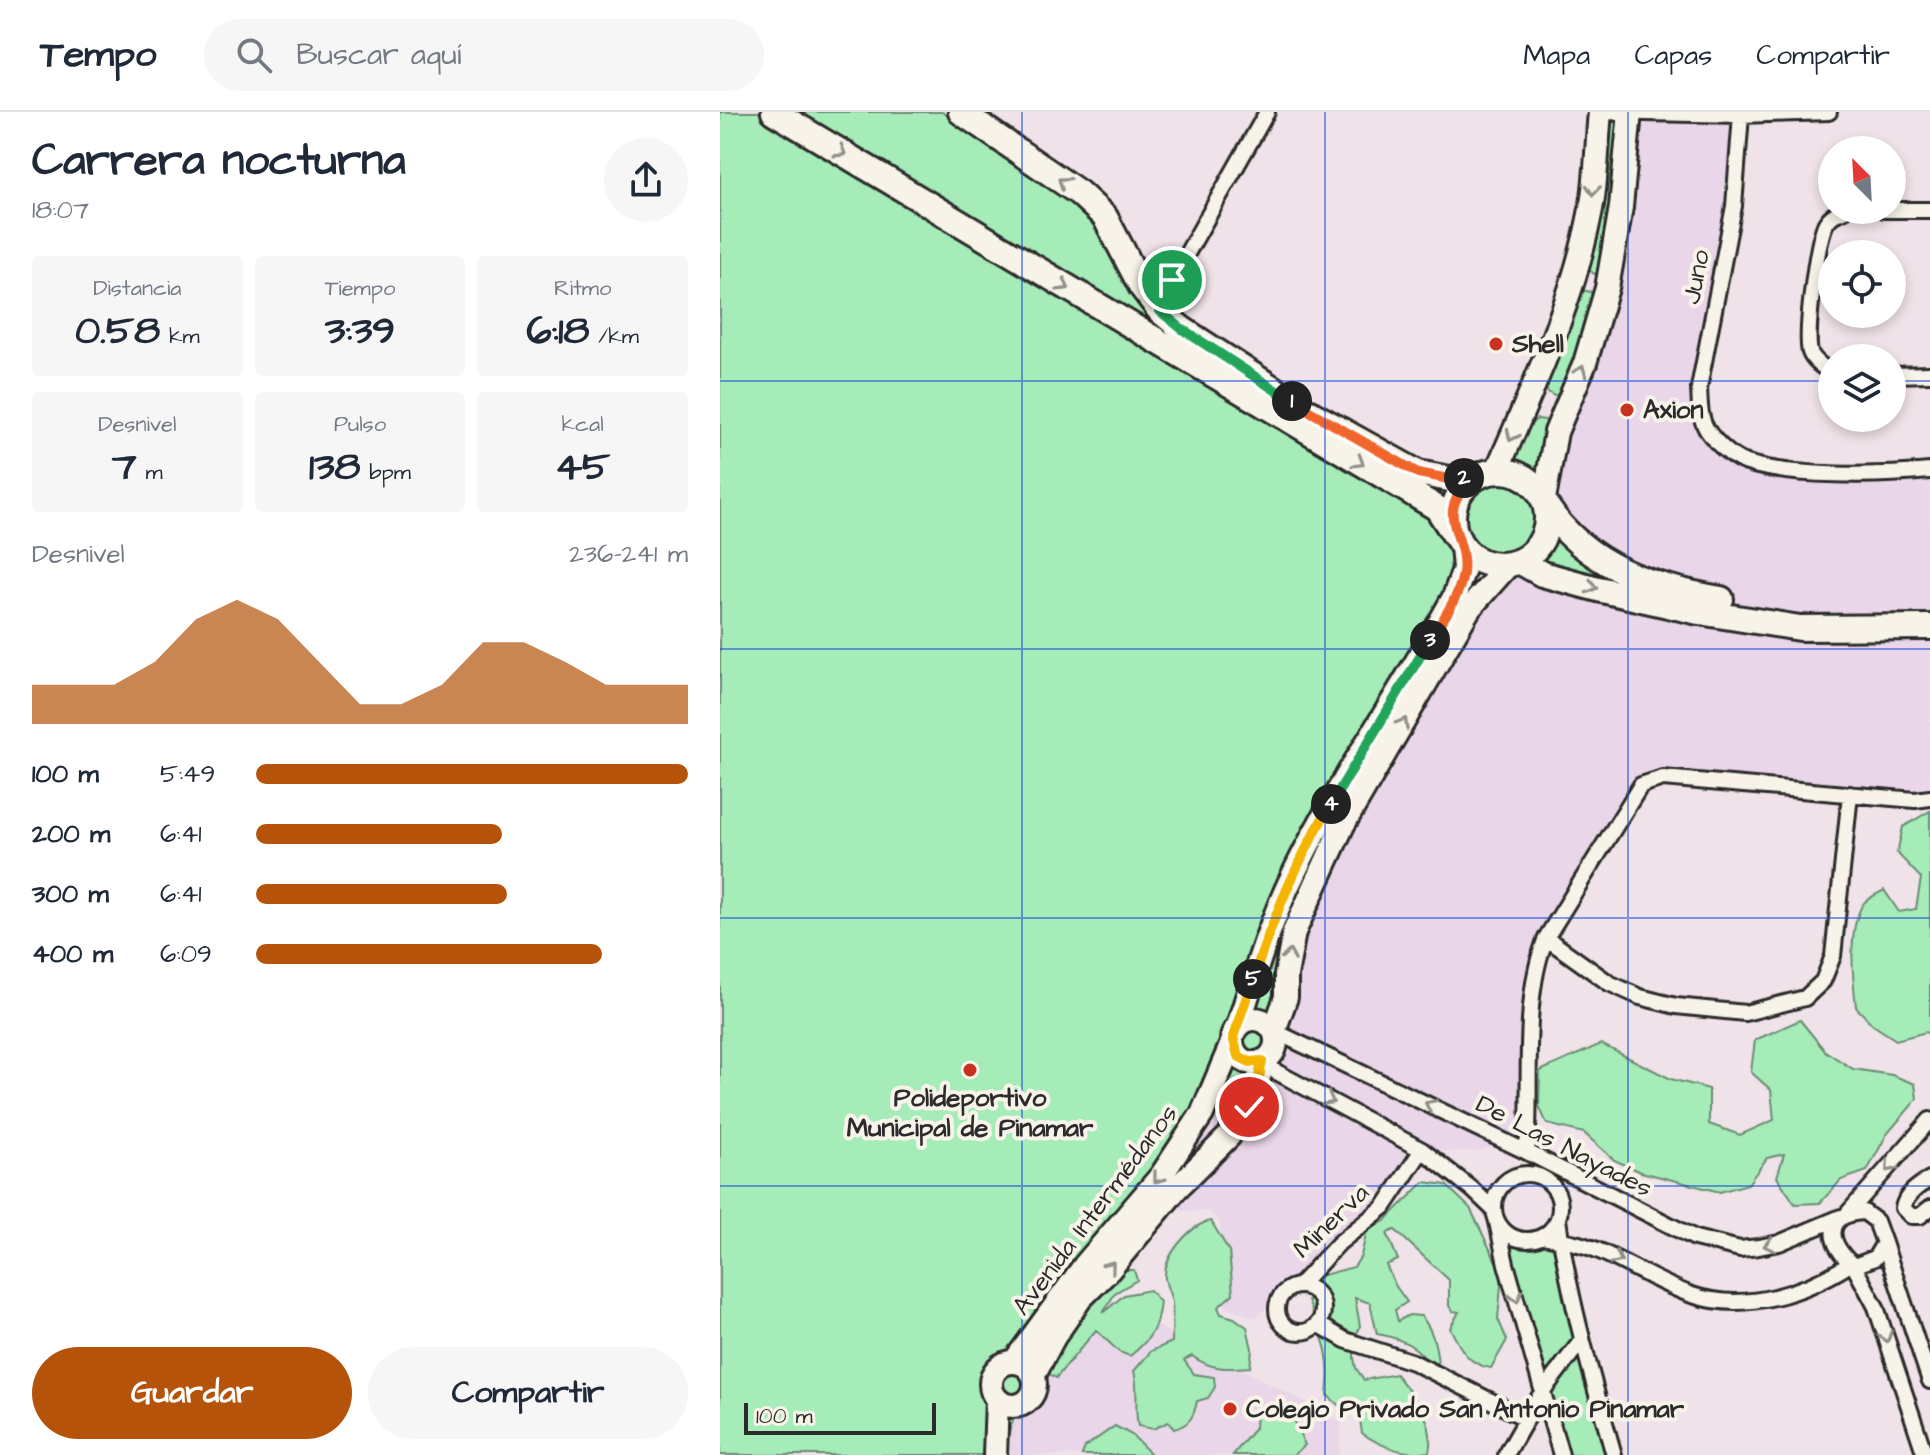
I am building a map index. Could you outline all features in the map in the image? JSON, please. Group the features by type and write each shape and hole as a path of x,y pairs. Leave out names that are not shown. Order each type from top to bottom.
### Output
{"main road":[{"path":"774,112 1437,508 1471,556 1483,562 1514,563 1598,589 1699,612 1800,628 1930,627"},
{"path":"961,112 1079,193 1105,217 1141,286 1160,311 1182,329 1312,414 1418,473 1449,479 1511,471 1525,477 1536,486 1546,503 1586,551 1614,568 1659,585 1783,610 1856,615 1930,612"},
{"path":"1459,541 1453,510 1457,497 1486,474 1528,403 1563,315 1592,203 1599,112"},
{"path":"1274,1031 1265,1022 1255,1019 1235,1034 1238,1056 1244,1060 1262,1061 1269,1057 1275,1047 1274,1031 1286,997 1286,975 1294,932 1343,825 1469,609 1514,563 1533,552 1543,539 1548,523 1546,503 1556,432 1585,363 1607,288 1621,207 1630,112"},
{"path":"1573,279 1607,288"},
{"path":"1528,403 1563,415"},
{"name":"Avenida Intermédanos","path":"1014,1362 1085,1265 1161,1176 1202,1114 1235,1034 1271,924 1295,871 1324,816 1454,597 1464,569 1459,541"},
{"path":"1007,1403 1031,1398 1035,1390 1034,1375 1054,1337 1080,1299 1109,1270 1177,1188 1229,1136 1257,1089 1262,1061"},
{"path":"1007,1403 992,1391 994,1373 1006,1363 1014,1362 1022,1363 1034,1375"},
{"path":"995,1455 1007,1403"},
{"path":"1004,1455 1007,1403"}],"street":[{"path":"1160,311 1179,268 1267,112"},
{"path":"1599,112 1741,115 1829,112"},
{"name":"Juno","path":"1741,115 1734,206 1699,388 1701,415 1707,430 1717,443 1742,461 1773,468 1831,474 1930,471"},
{"path":"1906,210 1930,210"},
{"path":"1818,362 1809,349 1811,299 1825,224"},
{"path":"1906,375 1930,374"},
{"path":"1561,1455 1506,1264 1495,1196 1527,1152 1534,981 1546,938 1641,785 1663,778 1915,800 1930,798"},
{"path":"1546,938 1609,983 1640,997 1676,1006 1745,1013 1805,998 1823,981 1833,956 1850,794"},
{"name":"De Las Nayades","path":"1274,1031 1527,1152 1670,1227 1717,1245 1740,1249 1779,1243 1845,1215 1930,1120"},
{"path":"1262,1061 1269,1068 1422,1150 1496,1216 1509,1235 1517,1239 1543,1236 1558,1219 1561,1210 1558,1193 1527,1152"},
{"name":"Minerva","path":"1299,1286 1339,1243 1384,1207 1422,1150"},
{"path":"1505,1181 1521,1174 1539,1175 1547,1179"},
{"path":"1930,1179 1914,1189 1903,1208 1911,1216 1920,1216 1930,1208"},
{"path":"1925,1455 1876,1307 1833,1236 1836,1222 1845,1215 1864,1212 1871,1215 1880,1227 1930,1381"},
{"path":"1558,1219 1582,1340 1614,1455"},
{"path":"1543,1236 1605,1253 1695,1296 1745,1302 1773,1298 1809,1286 1852,1265 1869,1262 1884,1243"},
{"path":"1299,1286 1319,1296 1323,1310 1318,1324 1297,1332 1290,1330 1279,1319 1280,1297 1285,1291 1299,1286"},
{"path":"1318,1324 1345,1340 1413,1362 1527,1419"},
{"path":"1506,1455 1542,1392 1582,1340"}],"shaded area":[{"path":"1630,112 1741,115 1701,415 1717,443 1831,474 1930,471 1930,798 1663,778 1641,785 1546,938 1521,1137 1480,1151 1422,1151 1384,1207 1255,1318 1225,1306 1220,1222 1209,1211 1183,1211 1165,1199 1161,1176 1202,1114 1237,1091 1272,1054 1271,924 1324,816 1519,561 1533,552 1543,539 1548,523 1544,499 1607,288"},
{"path":"1072,1282 1342,1421 1339,1455 1005,1455 1018,1407 1031,1398"}],"green space":[{"path":"720,112 774,112 1437,508 1464,569 1271,924 1279,992 1274,1050 1269,1057 1246,1071 1237,1091 1202,1114 1036,1382 1031,1398 1018,1407 1001,1455 720,1455"},
{"path":"795,112 942,112 1063,193 1091,217 1159,320 1460,483 1451,495 1447,511"},
{"path":"1614,122 1623,130 1599,273 1594,274 1587,268 1608,123"},
{"path":"1581,290 1591,292 1595,301 1564,392 1554,396 1545,386"},
{"path":"1537,419 1545,420 1548,425 1537,470 1511,461"},
{"path":"1491,478 1507,478 1521,484 1532,495 1538,517 1532,539 1521,550 1507,556 1491,556 1477,550 1466,539 1460,525 1460,509 1466,495 1477,484"},
{"path":"1558,533 1590,564 1629,585 1539,564"},
{"path":"1930,811 1930,1035 1926,1032 1896,1040 1873,1025 1856,1007 1853,940 1863,904 1884,890 1899,912 1916,909 1921,878 1897,853 1903,827"},
{"path":"1800,1020 1825,1051 1853,1069 1892,1075 1915,1084 1917,1099 1887,1134 1867,1171 1841,1180 1820,1203 1795,1204 1777,1177 1784,1154 1767,1158 1748,1184 1720,1192 1641,1172 1614,1160 1584,1133 1547,1124 1539,1106 1540,1071 1601,1044 1671,1079 1709,1089 1709,1124 1740,1135 1774,1120 1771,1090 1751,1072 1755,1040"},
{"path":"1424,1182 1446,1185 1470,1208 1502,1274 1498,1319 1507,1340 1491,1368 1471,1359 1461,1349 1450,1328 1459,1312 1449,1306 1449,1280 1395,1230 1387,1233 1398,1260 1386,1265 1407,1302 1395,1310 1398,1321 1409,1315 1421,1316 1433,1338 1438,1363 1428,1360 1403,1341 1377,1334 1370,1303 1355,1298 1360,1326 1354,1341 1354,1358 1364,1380 1396,1374 1416,1401 1426,1420 1430,1440 1429,1452 1420,1453 1394,1449 1369,1438 1362,1433 1359,1413 1343,1409 1327,1395 1327,1357 1308,1301 1319,1276 1354,1267 1361,1256 1367,1230 1385,1221"},
{"path":"1211,1221 1229,1251 1233,1294 1218,1307 1221,1314 1247,1327 1252,1349 1250,1367 1220,1368 1192,1356 1184,1360 1194,1374 1214,1377 1215,1387 1208,1398 1197,1401 1190,1420 1174,1429 1168,1422 1153,1429 1138,1426 1134,1371 1151,1351 1172,1342 1172,1303 1165,1278 1168,1261 1187,1235"},
{"path":"1507,1240 1528,1249 1551,1242 1614,1455 1561,1455"},
{"path":"1122,1270 1134,1270 1137,1280 1115,1293 1103,1313 1124,1295 1150,1290 1160,1302 1155,1326 1148,1339 1130,1356 1119,1352 1096,1330 1056,1378 1048,1373 1080,1308"},
{"path":"1269,1406 1289,1410 1305,1445 1293,1455 1233,1455 1255,1428 1256,1412"},
{"path":"1115,1426 1132,1435 1152,1455 1082,1455 1085,1447"}],"place":[{"name":"Shell","path":"1496,344"},
{"name":"Axion","path":"1627,410"},
{"name":"Polideportivo Municipal de Pinamar","path":"970,1070"},
{"name":"Colegio Privado San Antonio Pinamar","path":"1230,1409"}],"route":[{"path":"1172,280 1160,311 1182,329 1312,414 1418,473 1449,479 1475,477 1457,497 1453,510 1456,537 1462,546 1462,580 1435,633 1324,816 1271,924 1232,1043 1238,1056 1244,1060 1254,1063 1262,1061 1257,1089 1249,1107"}]}
